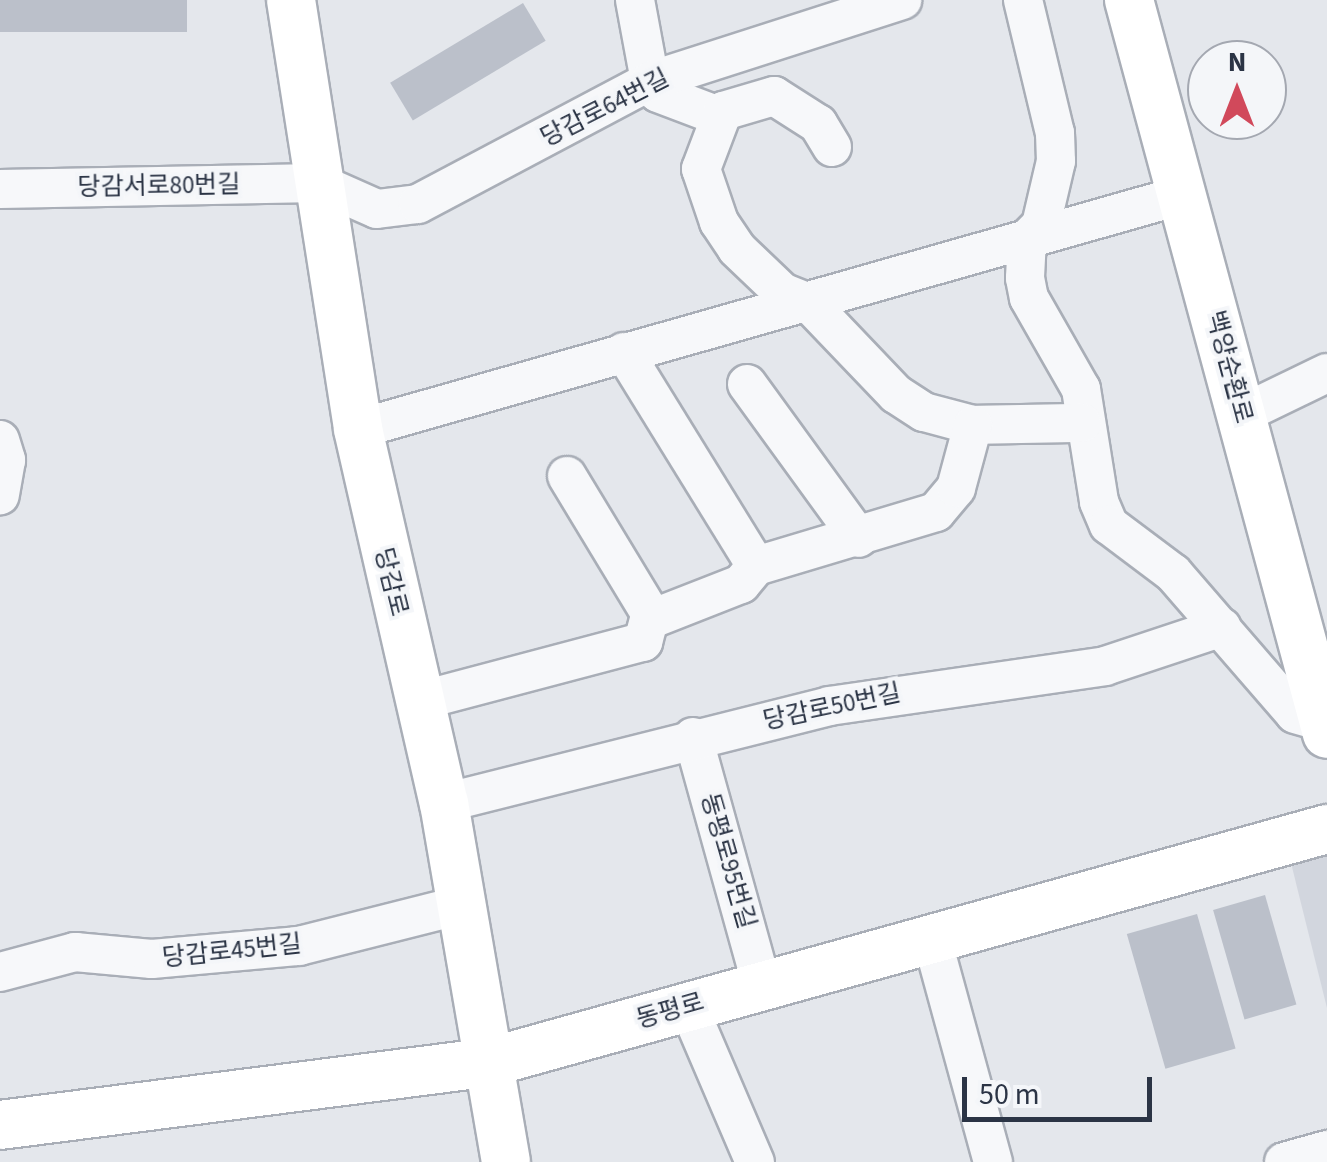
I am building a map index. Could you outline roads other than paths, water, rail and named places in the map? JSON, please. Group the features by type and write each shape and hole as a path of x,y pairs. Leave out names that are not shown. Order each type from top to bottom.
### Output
{"main road":[{"name":"당감로","path":"290,0 358,429 444,803 506,1162"},
{"name":"백양순환로","path":"1129,0 1325,728"},
{"name":"동평로","path":"0,1125 487,1063 1327,828"}],"street":[{"path":"635,0 650,82 658,93 719,116 774,96 818,124 832,147"},
{"name":"당감로64번길","path":"318,183 377,209 418,204 650,82 902,0"},
{"path":"1022,0 1056,147 1041,225 1027,238 1029,298 1081,390 1082,423 1109,525 1173,573 1294,714 1325,728"},
{"path":"719,116 701,164 719,222 737,249 782,292 809,304 905,401 973,425 1082,423"},
{"name":"당감서로80번길","path":"0,190 318,183"},
{"path":"358,429 624,352 809,304 1182,194"},
{"path":"624,352 756,566"},
{"path":"1242,414 1327,373"},
{"path":"747,384 858,538"},
{"path":"420,701 643,642 653,618 740,584 756,566 936,512 956,488 973,425"},
{"path":"0,440 6,460 0,495"},
{"path":"566,476 653,618"},
{"name":"당감로50번길","path":"444,803 693,737 952,684 1006,683 1105,666 1222,627"},
{"name":"동평로95번길","path":"693,737 762,985"},
{"name":"당감로45번길","path":"0,972 75,952 152,960 299,946 462,905"},
{"path":"932,939 993,1162"},
{"path":"688,1006 755,1162"},
{"path":"1284,1162 1327,1150"}]}
